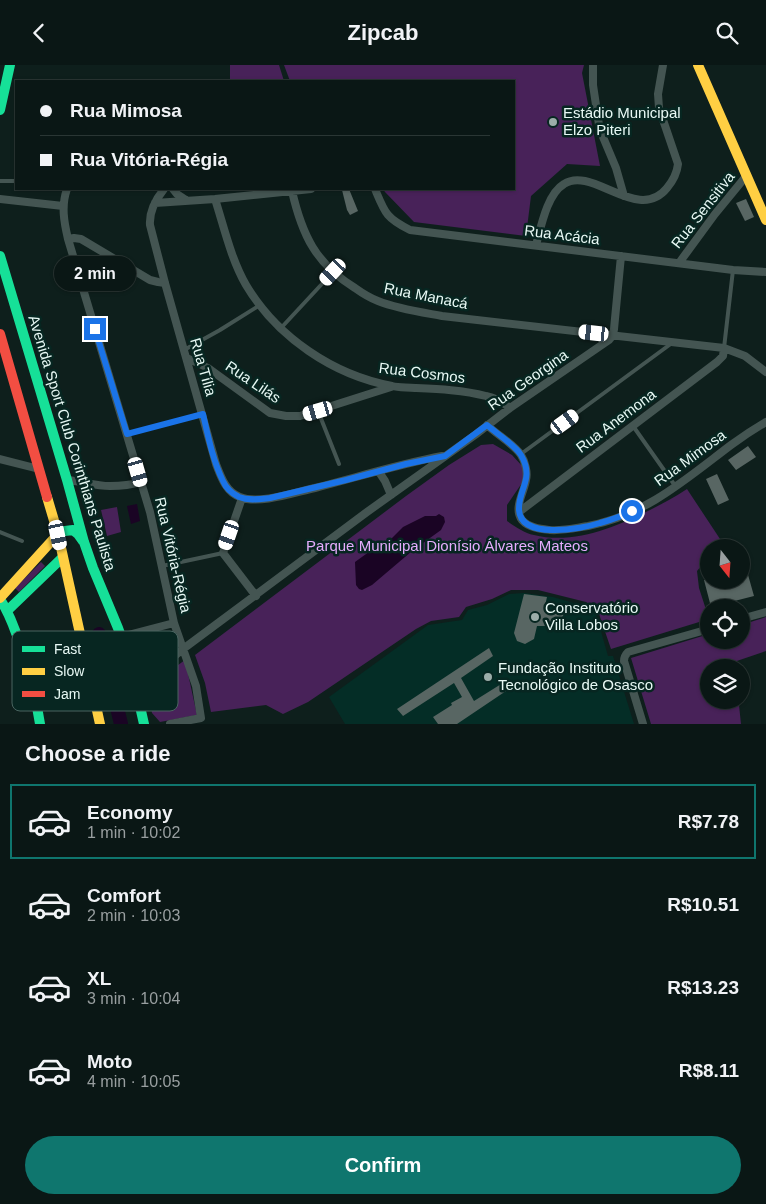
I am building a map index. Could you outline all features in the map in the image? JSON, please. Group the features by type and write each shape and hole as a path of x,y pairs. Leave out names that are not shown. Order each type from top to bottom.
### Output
{"main road":[{"path":"0,110 10,65"},
{"path":"698,65 748,175 762,199 766,219"},
{"name":"Avenida Sport Club Corinthians Paulista","path":"0,257 92,568 108,602 118,631"},
{"path":"0,335 58,535 62,558 82,631"},
{"path":"15,631 8,610 0,599 58,535 65,531 73,530 84,542"},
{"path":"8,610 62,558"},
{"path":"39,711 40,724"},
{"path":"98,711 100,724"},
{"name":"Avenida Sport Club Corinthians Paulista","path":"141,711 144,724"}],"street":[{"path":"593,65 593,85 599,125 616,169 624,197"},
{"path":"536,245 549,204 558,188 564,183 580,179 624,197 640,200 657,197 669,186 677,170 676,158 659,108 658,94 663,65"},
{"name":"Rua Sensitiva","path":"680,263 715,214 748,175"},
{"path":"0,199 63,206 67,190"},
{"name":"Rua Tília","path":"163,190 151,212 150,225 216,464 226,487 236,496 242,498"},
{"path":"174,190 186,200"},
{"path":"155,203 302,190"},
{"name":"Rua Acácia","path":"374,190 386,214 410,230 733,270 766,272"},
{"name":"Rua Manacá","path":"292,191 296,208 312,247 324,263 345,282 378,301 413,311 442,316 613,335"},
{"name":"Rua Cosmos","path":"215,199 245,284 260,305 281,328 309,352 350,375 393,387 436,389 488,396 503,402 510,408"},
{"name":"Rua Vitória-Régia","path":"63,206 68,239 150,512 177,631"},
{"path":"68,239 74,237 81,239 150,280 165,283"},
{"path":"621,256 613,335 724,349 745,355 766,371"},
{"name":"Rua Georgina","path":"178,653 510,408 603,345 613,335"},
{"name":"Rua Anemona","path":"519,512 717,363 723,356 724,349"},
{"name":"Rua Lilás","path":"187,358 208,368 270,413 277,415 296,417 393,387"},
{"name":"Rua Mimosa","path":"519,512 524,522 537,529 556,530 599,524 653,501 676,487 731,445 766,422"},
{"path":"487,425 521,455 525,465 527,477 520,496 519,512"},
{"path":"256,596 223,553 242,498 259,500 270,498 445,456"},
{"path":"0,459 39,469"},
{"path":"406,464 411,466 420,475"},
{"path":"379,472 391,495"},
{"path":"67,480 109,486 132,485 141,482"},
{"path":"750,616 766,612"},
{"path":"143,631 174,623"},
{"path":"643,724 624,656 628,652 700,632"},
{"name":"Rua Vitória-Régia","path":"178,635 196,686 202,721"},
{"path":"170,724 202,721"}],"lane":[{"path":"0,181 15,181"},
{"path":"724,349 733,270"},
{"path":"281,328 333,272"},
{"path":"184,350 260,305"},
{"path":"521,455 672,343"},
{"path":"318,411 339,464"},
{"path":"127,434 203,414"},
{"path":"633,426 676,487"},
{"path":"0,532 22,541"},
{"path":"162,566 223,553"}],"shaded area":[{"path":"137,504 140,521 131,524 127,506"},
{"path":"439,514 444,517 445,522 441,530 412,551 372,585 362,590 359,589 356,585 355,562 373,549 389,542 403,527 425,516 436,516"},
{"name":"Fundação Instituto Tecnológico de Osasco","path":"524,593 553,597 587,607 596,614 608,656 613,656 634,724 345,724 329,697 428,625 462,620 468,610 487,605 509,594"}],"green space":[{"path":"230,65 279,65 284,80 230,80"},
{"name":"Estádio Municipal Elzo Piteri","path":"284,65 584,65 582,73 600,166 567,164 531,196 526,236 414,222 384,190 515,190 515,80 290,80"},
{"name":"Parque Municipal Dionísio Álvares Mateos","path":"493,444 512,455 523,467 524,480 507,505 507,521 523,531 534,535 564,538 594,533 637,516 687,489 720,539 700,539 700,568 697,571 703,599 700,599 700,622 611,649 597,608 586,602 538,590 511,590 492,599 466,607 459,617 431,621 416,629 308,702 283,714 266,705 211,712 205,683 195,655 406,496 481,445"},
{"path":"117,507 121,532 107,536 101,510"},
{"path":"41,562 45,566 19,592 15,588"},
{"path":"766,617 766,651 743,659 700,659 700,709 739,709 741,724 651,724 631,658 700,637 700,649 750,649 750,622"},
{"path":"185,660 197,715 160,722 152,711 178,711 178,665"}],"building":[{"path":"342,190 349,190 358,211 350,215"},
{"path":"746,199 754,217 745,221 736,203"},
{"path":"748,446 756,457 736,470 728,460"},
{"path":"717,474 729,500 718,505 706,479"},
{"path":"750,582 754,596 742,599 709,599 706,589 750,589"},
{"path":"524,594 547,597 544,610 564,614 560,621 553,626 537,626 534,639 525,644 517,641 514,633"},
{"path":"489,648 493,656 461,678 474,701 506,681 509,689 457,724 438,724 433,717 462,697 454,683 403,716 397,709"}],"waterway":[{"path":"118,711 121,724"}],"traffic: fast":[{"path":"0,110 10,65"},
{"path":"0,256 84,542 119,631"},
{"path":"58,534 73,530 83,541"},
{"path":"8,610 62,558"},
{"path":"0,599 15,631"},
{"path":"37,711 40,724"},
{"path":"141,711 144,724"}],"traffic: slow":[{"path":"698,65 766,220"},
{"path":"47,497 58,534 79,631"},
{"path":"0,598 58,534"},
{"path":"97,711 100,724"}],"traffic: jam":[{"path":"0,334 47,497"}],"place":[{"name":"Estádio Municipal Elzo Piteri","path":"553,122"},
{"name":"Conservatório Villa Lobos","path":"535,617"},
{"name":"Fundação Instituto Tecnológico de Osasco","path":"488,677"}],"route":[{"path":"95,329 127,434 203,414 216,464 223,482 236,496 253,500 270,498 426,459 445,456 487,425 521,455 525,465 527,477 519,504 520,517 524,522 537,529 579,528 599,524 632,511"}]}
